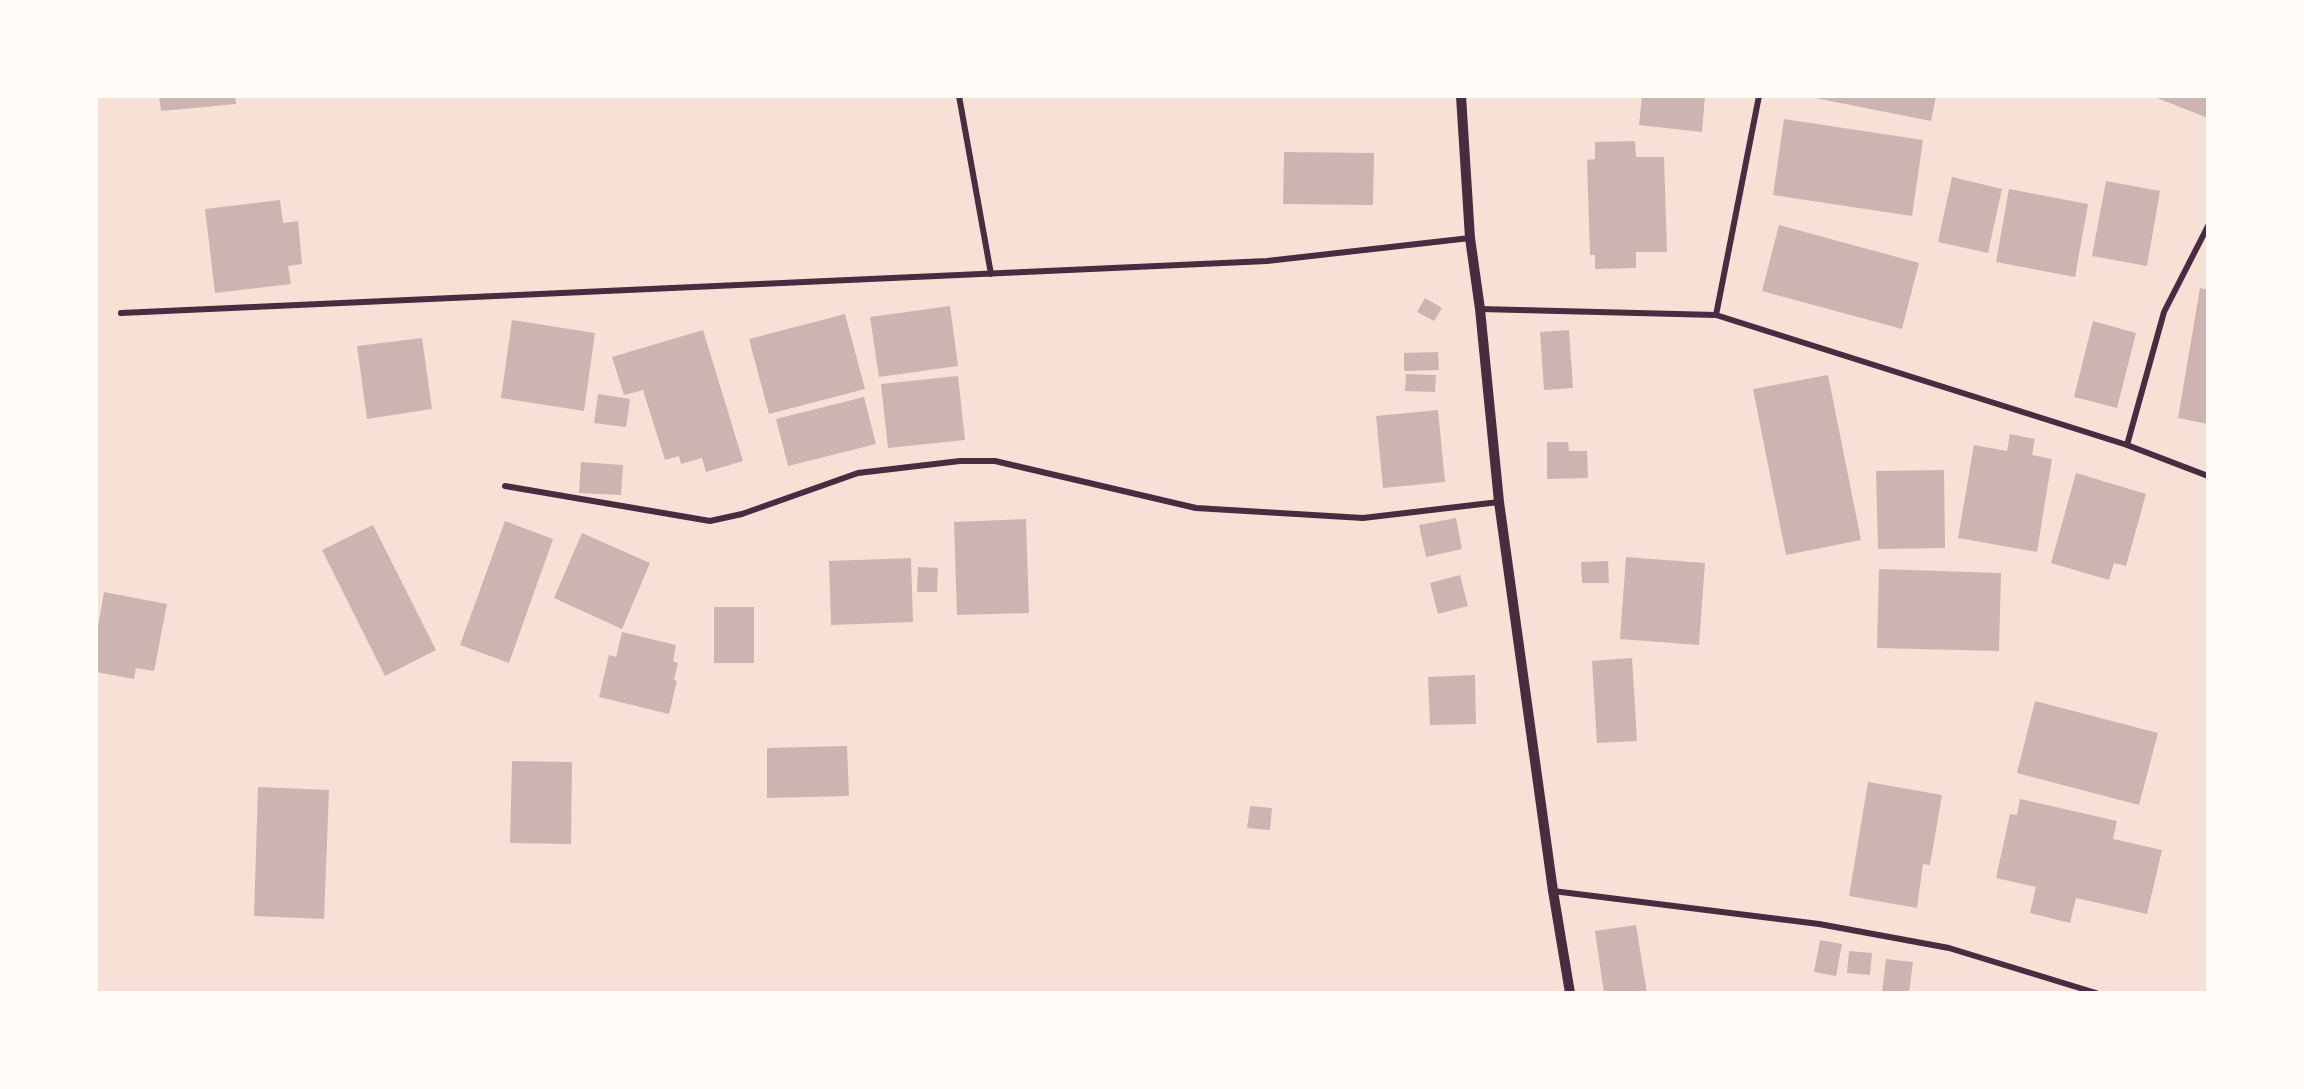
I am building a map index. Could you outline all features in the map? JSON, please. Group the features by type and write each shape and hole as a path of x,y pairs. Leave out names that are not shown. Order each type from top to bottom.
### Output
{"street":[{"path":"959,96 991,274"},
{"path":"1461,96 1470,238 1480,309 1499,502 1553,891 1570,993"},
{"path":"1716,315 1759,96"},
{"path":"2127,445 2164,312 2208,226"},
{"path":"121,314 1267,261 1470,238"},
{"path":"1480,309 1716,315 2127,445 2208,476"},
{"path":"505,486 710,521 742,514 858,473 972,461 995,461 1196,508 1363,518 1499,502"},
{"path":"1553,891 1819,924 1948,948 2096,993"}],"building":[{"path":"159,96 235,96 236,104 161,111"},
{"path":"1642,96 1705,96 1702,132 1639,125"},
{"path":"1805,96 1936,96 1931,121"},
{"path":"2152,96 2208,96 2208,118"},
{"path":"1784,119 1923,140 1912,216 1773,195"},
{"path":"1635,141 1636,157 1664,157 1667,252 1636,252 1636,268 1595,269 1595,255 1590,255 1587,160 1595,159 1595,142"},
{"path":"1284,152 1374,153 1373,205 1283,204"},
{"path":"1952,177 2002,189 1988,253 1938,242"},
{"path":"2106,181 2160,191 2147,266 2092,256"},
{"path":"2009,189 2088,204 2075,277 1996,262"},
{"path":"280,200 283,223 298,221 302,264 288,266 291,284 215,293 205,209"},
{"path":"1779,225 1919,263 1902,329 1762,291"},
{"path":"2200,288 2208,290 2208,424 2178,418"},
{"path":"1425,298 1442,308 1434,321 1417,312"},
{"path":"950,306 958,366 879,377 870,317"},
{"path":"845,314 865,389 769,414 749,339"},
{"path":"512,320 595,333 584,411 501,398"},
{"path":"2093,321 2136,333 2117,408 2074,397"},
{"path":"703,330 743,461 706,472 702,458 681,464 679,456 665,460 643,390 624,395 612,357"},
{"path":"1569,330 1573,388 1544,390 1540,332"},
{"path":"422,338 432,409 367,419 357,346"},
{"path":"1438,352 1439,370 1404,371 1404,353"},
{"path":"1406,374 1436,375 1435,392 1405,391"},
{"path":"1828,375 1861,540 1786,555 1753,389"},
{"path":"958,376 965,440 888,448 881,384"},
{"path":"598,394 630,399 626,427 594,423"},
{"path":"864,397 876,444 788,466 776,419"},
{"path":"1438,410 1445,482 1383,488 1376,416"},
{"path":"2010,434 2035,439 2032,455 2052,459 2037,552 1958,538 1974,445 2007,451"},
{"path":"1547,442 1568,442 1569,451 1587,451 1588,478 1547,479"},
{"path":"581,462 623,465 621,495 579,493"},
{"path":"1944,470 1945,548 1878,549 1876,471"},
{"path":"2076,473 2146,494 2126,566 2114,563 2109,580 2051,563"},
{"path":"1456,518 1462,549 1426,557 1419,525"},
{"path":"1026,519 1029,613 957,615 954,522"},
{"path":"505,521 553,539 509,663 460,645"},
{"path":"373,525 436,650 385,676 322,550"},
{"path":"582,533 650,563 622,629 554,598"},
{"path":"1626,557 1705,563 1699,645 1620,639"},
{"path":"911,558 913,622 831,625 829,561"},
{"path":"1608,561 1609,583 1582,583 1581,562"},
{"path":"918,567 938,568 937,592 917,592"},
{"path":"1879,569 2001,573 1999,651 1877,648"},
{"path":"1460,575 1468,606 1438,614 1430,583"},
{"path":"104,592 167,604 154,671 136,668 134,679 96,672 96,639"},
{"path":"714,607 754,607 754,663 714,663"},
{"path":"622,632 676,645 673,661 678,663 674,680 677,681 669,714 599,697 609,655 616,657"},
{"path":"1632,658 1637,741 1597,743 1592,661"},
{"path":"1475,675 1476,724 1430,725 1428,677"},
{"path":"2035,701 2158,733 2139,805 2017,773"},
{"path":"847,746 849,796 767,798 767,748"},
{"path":"512,761 572,762 571,844 510,843"},
{"path":"1868,782 1942,795 1930,865 1923,864 1917,908 1849,896"},
{"path":"258,787 329,790 324,919 254,916"},
{"path":"2020,799 2117,821 2113,839 2162,850 2147,914 2076,898 2070,923 2030,913 2036,887 1996,878 2010,814 2017,815"},
{"path":"1250,806 1272,808 1270,830 1247,828"},
{"path":"1636,925 1647,993 1604,993 1595,931"},
{"path":"1820,940 1842,944 1836,976 1814,972"},
{"path":"1849,951 1872,953 1870,975 1847,973"},
{"path":"1886,959 1913,962 1909,993 1882,993"}]}
